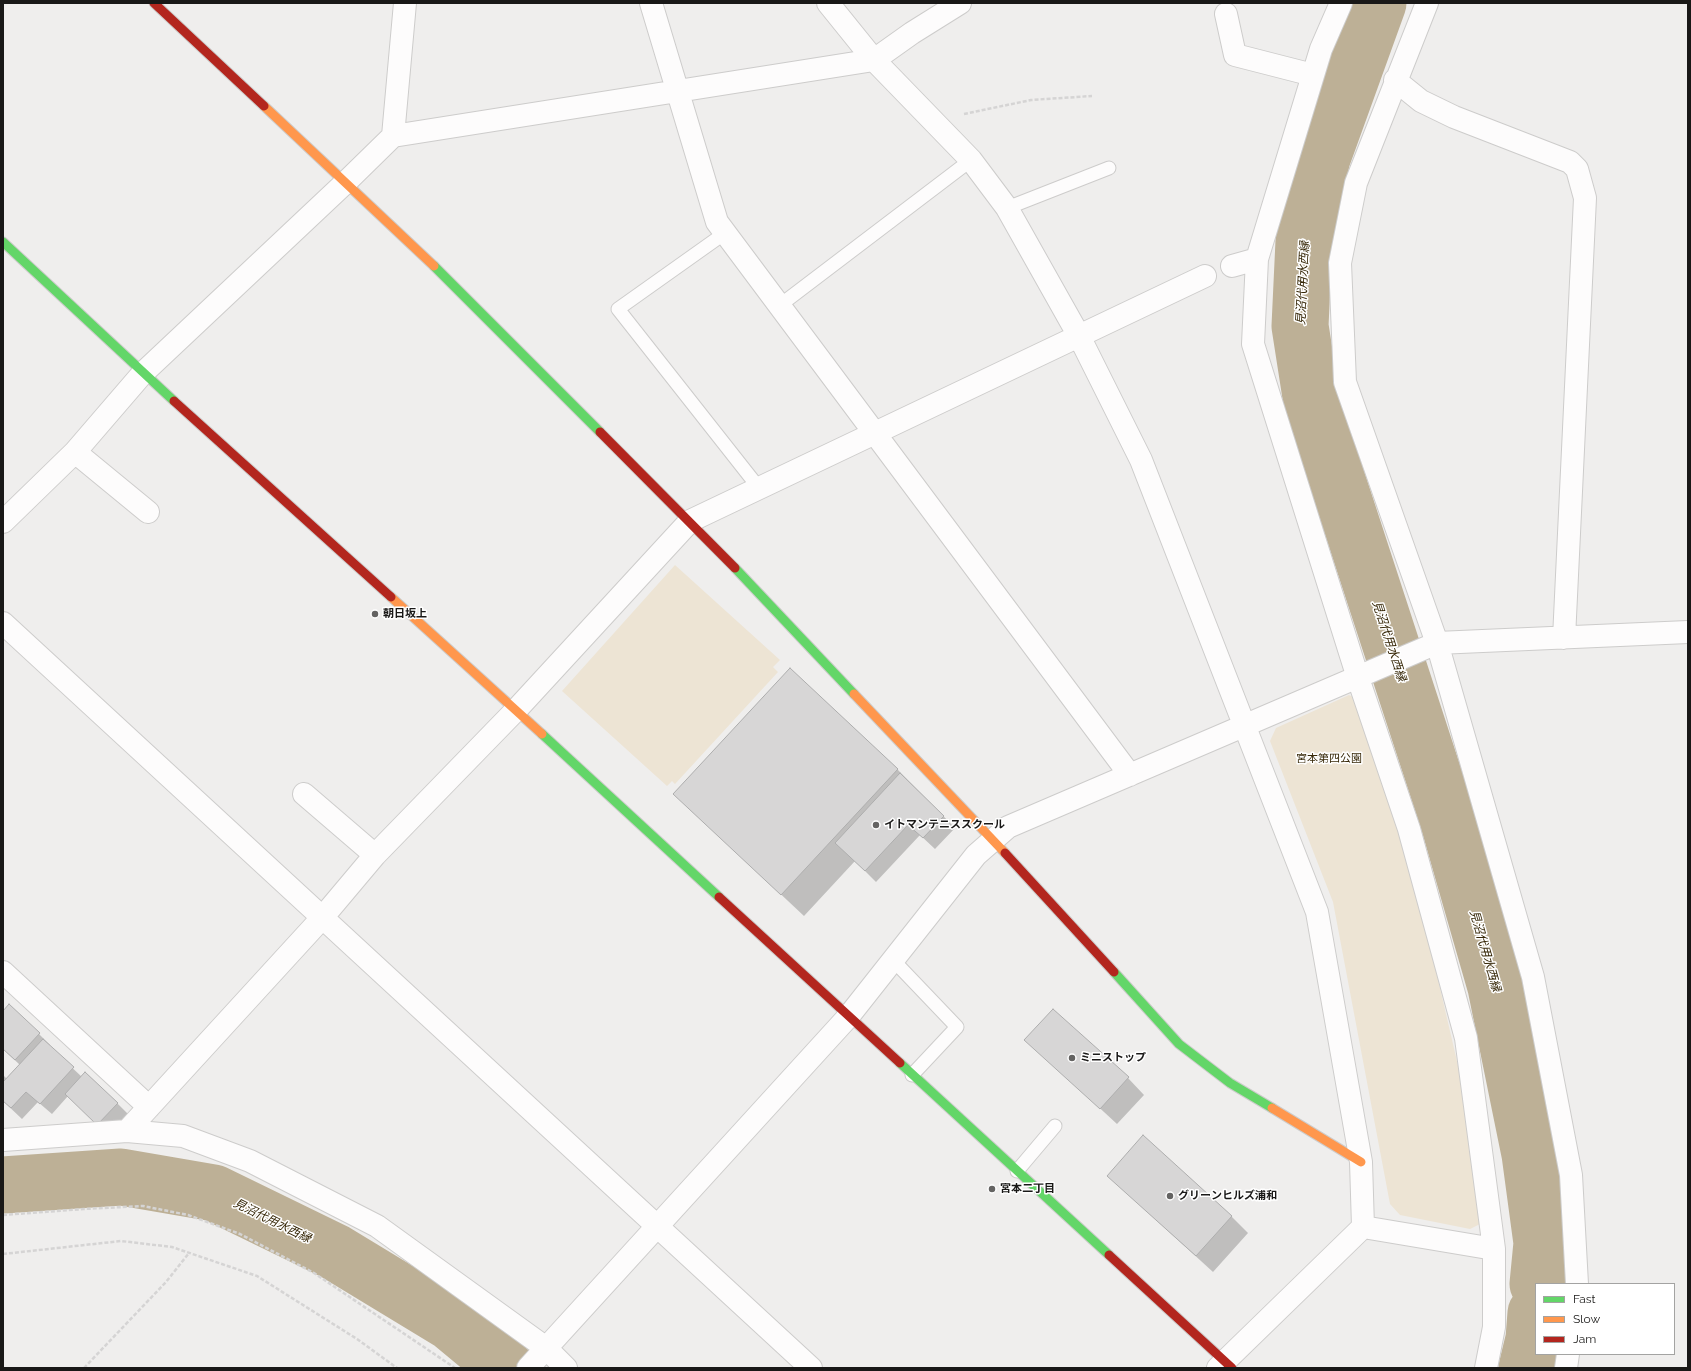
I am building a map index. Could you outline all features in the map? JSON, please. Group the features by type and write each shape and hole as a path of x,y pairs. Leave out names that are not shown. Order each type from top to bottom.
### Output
{"street":[{"path":"154,3 419,251 690,520 993,840 1179,1044 1230,1083 1361,1162"},
{"path":"393,136 405,3"},
{"path":"651,3 717,222 1130,775"},
{"path":"3,242 143,373 516,710 1017,1171 1225,1366 1363,1227 1361,1162 1317,912 1243,726 1141,460 1079,336 1007,208 971,160 874,60 828,3"},
{"path":"3,522 75,452 143,373 393,136 874,60 960,3"},
{"path":"1341,3 1321,49 1256,259 1253,344 1365,675 1466,1038 1494,1249 1494,1328 1486,1368"},
{"path":"1427,3 1395,80 1356,183 1340,262 1345,382 1533,977 1571,1176 1577,1283"},
{"path":"1226,14 1236,55 1313,75"},
{"path":"1395,80 1421,101 1454,117 1570,162 1577,169 1585,198 1564,638"},
{"path":"1232,266 1256,259"},
{"path":"127,1131 322,918 375,855 516,710 690,520 1205,276"},
{"path":"75,452 148,512"},
{"path":"3,622 322,918 658,1225 811,1368"},
{"path":"537,1358 848,1017 976,855 1008,827 1365,675 1429,646 1688,632"},
{"path":"304,794 375,855"},
{"path":"3,973 149,1107"},
{"path":"3,1140 127,1131 183,1136 250,1161 377,1226 537,1358 566,1368"},
{"path":"1363,1227 1494,1249"},
{"path":"1566,1368 1568,1355"}],"lane":[{"path":"779,306 971,160"},
{"path":"1007,208 1109,168"},
{"path":"725,233 618,309 759,488"},
{"path":"893,960 957,1027 912,1075"},
{"path":"1017,1171 1055,1126"}],"path":[{"path":"933,120 1031,100 1092,96"},
{"path":"3,1215 143,1206 188,1216 240,1234 314,1273 455,1368"},
{"path":"3,1254 121,1241 172,1247 257,1276 357,1339 397,1368"},
{"path":"84,1368 166,1282 189,1253"}],"green space":[{"path":"675,565 780,660 773,667 778,672 675,784 672,781 667,786 562,691"},
{"name":"宮本第四公園","path":"1349,695 1362,701 1403,829 1463,1087 1482,1223 1470,1229 1400,1215 1390,1204 1333,902 1270,741 1276,728"}],"building":[{"path":"790,668 898,769 781,895 673,794"},
{"path":"900,773 944,816 923,838 908,825 865,871 835,843"},
{"path":"9,1004 40,1033 15,1060 3,1049 3,1011"},
{"path":"1053,1009 1129,1077 1100,1109 1024,1040"},
{"path":"43,1039 74,1067 40,1104 26,1092 11,1108 3,1101 3,1082"},
{"path":"85,1072 118,1103 97,1125 65,1094"},
{"name":"グリーンヒルズ浦和","path":"1143,1135 1232,1216 1196,1256 1107,1176"}],"waterway":[{"name":"見沼代用水西縁","path":"1378,3 1322,158 1304,241 1300,326 1312,403 1449,823 1496,987 1530,1154 1542,1243 1538,1283"},
{"name":"見沼代用水西縁","path":"3,1185 121,1177 214,1193 335,1252 452,1323 506,1368"},
{"name":"見沼代用水西縁","path":"1527,1368 1534,1339 1535,1326"}],"traffic: fast":[{"path":"3,242 174,401"},
{"path":"434,266 600,432"},
{"path":"735,568 854,694"},
{"path":"542,734 719,897"},
{"path":"1114,972 1179,1044 1230,1083 1272,1108"},
{"path":"900,1063 1109,1255"}],"traffic: slow":[{"path":"264,106 434,266"},
{"path":"391,597 542,734"},
{"path":"854,694 1005,853"},
{"path":"1272,1108 1361,1162"}],"traffic: jam":[{"path":"154,3 264,106"},
{"path":"174,401 391,597"},
{"path":"600,432 735,568"},
{"path":"1005,853 1114,972"},
{"path":"719,897 900,1063"},
{"path":"1109,1255 1232,1368"}],"place":[{"name":"朝日坂上","path":"375,614"},
{"name":"イトマンテニススクール","path":"876,825"},
{"name":"ミニストップ","path":"1072,1058"},
{"name":"宮本二丁目","path":"992,1189"},
{"name":"グリーンヒルズ浦和","path":"1170,1196"}]}
